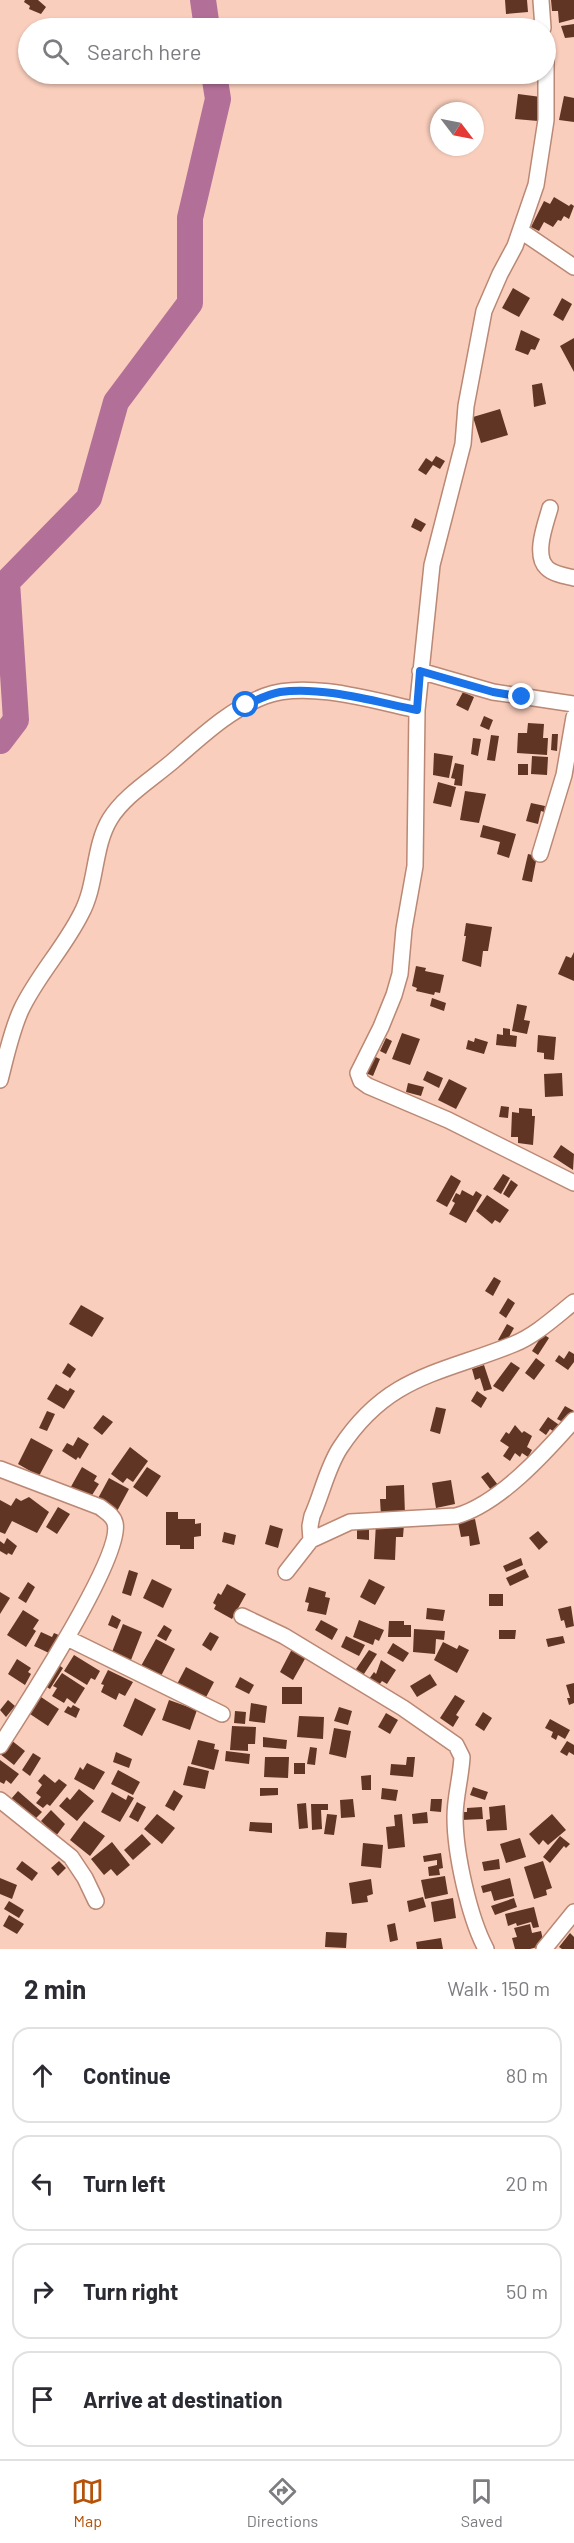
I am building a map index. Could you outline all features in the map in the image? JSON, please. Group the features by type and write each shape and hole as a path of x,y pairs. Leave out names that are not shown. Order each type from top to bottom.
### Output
{"street":[{"path":"541,0 542,18"},
{"path":"546,84 543,152 532,202 484,311 466,406 463,444 432,565 417,710 415,866 404,929 400,974 394,995 359,1068 358,1077 368,1086 448,1120 574,1183"},
{"path":"521,231 574,267"},
{"path":"550,507 541,550 543,562 553,572 574,578"},
{"path":"420,671 493,692 574,704"},
{"path":"0,1080 21,1011 82,912 92,885 103,835 120,806 214,727 246,705 266,696 281,692 312,692 350,696 417,710"},
{"path":"540,854 564,775 574,717"},
{"path":"311,1540 312,1516 333,1459 371,1410 402,1386 523,1340 574,1302"},
{"path":"286,1572 311,1540 350,1522 447,1517 472,1512 497,1495 538,1459 574,1420"},
{"path":"0,1469 100,1507 111,1515 116,1530 112,1546 88,1601 0,1746"},
{"path":"242,1616 292,1641 403,1708 450,1740 460,1750 461,1772 455,1812 458,1846 473,1913 486,1949"},
{"path":"67,1638 222,1714"},
{"path":"0,1800 70,1857 96,1901"},
{"path":"544,1949 574,1912"}],"building":[{"path":"25,0 38,0 46,7 41,14 29,9 30,6 24,2"},
{"path":"505,0 527,0 528,12 506,14"},
{"path":"551,0 574,0 574,19 559,23 558,11 552,11"},
{"path":"574,24 574,37 565,38 561,26"},
{"path":"518,94 541,97 538,121 515,119"},
{"path":"564,96 574,98 574,122 559,120"},
{"path":"554,197 569,206 571,204 574,206 569,219 564,216 553,227 544,222 539,231 531,227 544,201 550,204"},
{"path":"513,288 530,298 519,317 502,308"},
{"path":"562,298 572,304 563,321 553,315"},
{"path":"521,330 540,339 535,350 531,349 528,355 515,350"},
{"path":"574,338 574,372 560,346"},
{"path":"542,383 546,404 534,407 532,385"},
{"path":"500,409 508,435 481,443 473,417"},
{"path":"436,456 445,461 440,469 433,465 426,475 418,470 426,458 432,462"},
{"path":"415,518 426,524 421,532 411,527"},
{"path":"463,692 474,697 468,711 456,705"},
{"path":"484,716 493,720 489,730 480,726"},
{"path":"528,723 544,724 543,738 548,738 547,755 517,753 518,733 527,733"},
{"path":"552,734 558,734 557,751 551,750"},
{"path":"491,735 499,736 495,761 487,760"},
{"path":"473,738 481,739 478,756 471,754"},
{"path":"434,753 453,756 449,778 433,775"},
{"path":"532,756 548,757 547,775 531,774"},
{"path":"455,763 464,765 462,786 454,785 455,779 451,778"},
{"path":"518,764 528,764 528,775 518,775"},
{"path":"438,782 456,787 451,807 433,803"},
{"path":"465,791 486,794 479,823 460,820"},
{"path":"531,803 545,806 544,812 541,811 538,824 526,821"},
{"path":"483,825 516,834 509,858 497,854 500,842 480,837"},
{"path":"528,854 537,856 532,882 522,880"},
{"path":"466,923 492,927 488,951 483,951 481,967 462,961"},
{"path":"574,952 574,981 558,974 566,956 571,958"},
{"path":"416,966 426,968 425,971 444,975 440,993 435,992 434,995 416,991 417,988 412,986"},
{"path":"432,998 446,1003 444,1011 430,1006"},
{"path":"517,1004 527,1006 524,1020 530,1021 527,1034 512,1031"},
{"path":"503,1028 510,1029 510,1035 517,1036 516,1047 496,1045 497,1034 503,1035"},
{"path":"402,1033 420,1039 410,1065 392,1059"},
{"path":"538,1035 556,1037 554,1060 544,1059 544,1053 537,1052"},
{"path":"386,1038 392,1041 386,1054 380,1051"},
{"path":"475,1038 488,1042 484,1054 466,1049 468,1040 474,1042"},
{"path":"371,1055 380,1059 373,1076 363,1072"},
{"path":"427,1071 443,1078 439,1088 423,1080"},
{"path":"562,1073 563,1096 545,1097 544,1074"},
{"path":"449,1079 467,1088 456,1109 438,1100"},
{"path":"408,1083 424,1087 421,1096 406,1092"},
{"path":"501,1106 509,1107 508,1118 499,1117"},
{"path":"519,1108 532,1109 532,1116 535,1116 533,1145 518,1143 518,1137 511,1137 512,1112 519,1113"},
{"path":"561,1145 574,1154 573,1170 553,1157"},
{"path":"503,1174 510,1178 501,1194 493,1189"},
{"path":"451,1175 461,1181 447,1207 436,1201"},
{"path":"511,1180 518,1185 509,1198 503,1194"},
{"path":"462,1190 473,1196 476,1191 482,1195 466,1223 449,1214 455,1203 452,1201 456,1193 460,1195"},
{"path":"487,1195 509,1210 500,1223 495,1220 492,1224 476,1211"},
{"path":"494,1277 501,1281 493,1296 485,1291"},
{"path":"508,1298 515,1303 506,1318 499,1313"},
{"path":"81,1305 104,1318 92,1337 69,1324"},
{"path":"507,1324 514,1328 505,1344 498,1340"},
{"path":"543,1334 549,1338 538,1355 532,1351"},
{"path":"569,1351 574,1354 574,1362 568,1370 555,1361 559,1355 564,1359"},
{"path":"536,1358 545,1365 534,1380 525,1373"},
{"path":"511,1362 520,1368 503,1392 493,1386"},
{"path":"68,1363 76,1369 70,1378 62,1373"},
{"path":"484,1365 492,1389 484,1391 480,1378 475,1380 472,1369"},
{"path":"56,1384 68,1391 70,1388 75,1391 64,1409 47,1399"},
{"path":"477,1391 487,1398 481,1408 471,1401"},
{"path":"565,1406 574,1411 567,1424 557,1419"},
{"path":"436,1407 446,1409 440,1434 430,1431"},
{"path":"47,1411 55,1414 47,1431 39,1428"},
{"path":"103,1415 113,1422 102,1435 93,1428"},
{"path":"548,1417 562,1427 557,1434 550,1429 546,1435 539,1430"},
{"path":"515,1425 522,1433 524,1431 532,1436 527,1447 532,1450 528,1457 522,1453 520,1457 515,1453 510,1461 503,1456 509,1447 500,1441"},
{"path":"78,1437 89,1444 80,1459 78,1457 76,1460 62,1451 67,1443 73,1446"},
{"path":"31,1438 53,1450 39,1476 18,1464"},
{"path":"130,1447 148,1461 133,1482 127,1478 123,1483 111,1474"},
{"path":"82,1467 97,1476 94,1481 99,1484 89,1500 68,1492"},
{"path":"147,1467 161,1476 147,1497 133,1487"},
{"path":"488,1472 498,1485 491,1490 481,1477"},
{"path":"109,1478 129,1489 116,1513 96,1502"},
{"path":"451,1480 455,1504 436,1508 432,1483"},
{"path":"404,1485 405,1515 381,1516 380,1499 386,1499 386,1486"},
{"path":"29,1497 49,1512 37,1533 12,1521 5,1534 0,1532 0,1500 11,1506 16,1498 21,1501"},
{"path":"58,1507 70,1514 57,1534 46,1527"},
{"path":"166,1512 178,1512 178,1519 195,1519 195,1524 201,1523 201,1536 194,1537 194,1549 180,1549 180,1545 166,1545"},
{"path":"475,1519 480,1544 470,1546 469,1536 461,1537 458,1522"},
{"path":"376,1523 404,1524 403,1537 396,1537 395,1560 374,1559"},
{"path":"270,1525 283,1529 278,1548 265,1544"},
{"path":"357,1527 369,1528 369,1540 357,1539"},
{"path":"538,1531 548,1542 539,1550 529,1538"},
{"path":"224,1532 236,1535 234,1545 222,1542"},
{"path":"7,1538 17,1546 12,1555 0,1551 0,1541 4,1544"},
{"path":"521,1558 523,1565 506,1572 503,1566"},
{"path":"525,1569 529,1577 510,1586 506,1578"},
{"path":"129,1570 138,1573 131,1596 122,1593"},
{"path":"152,1579 172,1589 163,1608 143,1598"},
{"path":"369,1579 385,1587 375,1605 360,1597"},
{"path":"28,1582 35,1587 26,1603 18,1598"},
{"path":"227,1584 246,1594 232,1619 214,1609 216,1605 213,1603 218,1593 221,1595"},
{"path":"309,1587 326,1592 325,1597 330,1598 326,1615 307,1611 309,1603 305,1602"},
{"path":"0,1592 10,1598 0,1614"},
{"path":"489,1594 503,1594 503,1606 489,1606"},
{"path":"571,1606 574,1626 566,1628 564,1620 561,1621 558,1609"},
{"path":"427,1608 445,1610 443,1621 426,1619"},
{"path":"23,1610 39,1620 33,1629 36,1631 26,1647 7,1635"},
{"path":"112,1615 121,1620 117,1629 108,1625"},
{"path":"321,1620 338,1629 332,1640 315,1630"},
{"path":"359,1620 384,1630 379,1641 375,1639 373,1645 353,1637"},
{"path":"389,1621 404,1621 404,1625 411,1625 411,1637 388,1637"},
{"path":"123,1624 142,1632 131,1660 112,1652"},
{"path":"164,1625 172,1630 166,1641 157,1636"},
{"path":"414,1629 445,1631 444,1640 436,1639 435,1654 413,1652"},
{"path":"499,1630 516,1630 515,1639 499,1639"},
{"path":"41,1632 52,1637 54,1633 61,1636 55,1648 52,1646 49,1653 34,1646"},
{"path":"210,1632 219,1637 211,1651 202,1645"},
{"path":"346,1636 365,1645 359,1656 341,1647"},
{"path":"563,1636 565,1643 548,1647 546,1639"},
{"path":"156,1639 175,1649 161,1676 141,1666"},
{"path":"443,1642 457,1649 459,1645 469,1650 457,1673 434,1660"},
{"path":"393,1643 409,1653 403,1662 387,1653"},
{"path":"292,1649 306,1657 293,1680 280,1672"},
{"path":"369,1650 377,1654 362,1677 354,1672"},
{"path":"74,1655 100,1671 95,1680 91,1678 87,1685 64,1671"},
{"path":"17,1659 31,1668 28,1672 31,1674 25,1685 8,1674"},
{"path":"381,1660 396,1670 387,1684 382,1681 379,1685 369,1679 374,1672 376,1674"},
{"path":"57,1664 63,1668 50,1689 43,1685"},
{"path":"186,1667 214,1682 204,1701 176,1686"},
{"path":"108,1670 133,1682 125,1696 119,1693 116,1700 101,1692 104,1685 101,1684"},
{"path":"62,1673 85,1688 75,1704 67,1698 64,1703 52,1696 57,1688 53,1686"},
{"path":"430,1674 437,1685 417,1697 410,1686"},
{"path":"240,1677 254,1685 249,1694 235,1687"},
{"path":"574,1683 574,1703 569,1705 567,1698 570,1698 566,1685"},
{"path":"282,1687 302,1687 302,1704 282,1704"},
{"path":"455,1695 465,1701 456,1715 459,1717 453,1727 440,1718"},
{"path":"41,1697 59,1709 48,1726 30,1714"},
{"path":"135,1698 156,1709 142,1736 123,1726"},
{"path":"8,1700 15,1706 6,1717 0,1710"},
{"path":"169,1700 197,1710 190,1730 162,1720"},
{"path":"251,1703 267,1706 265,1723 249,1721"},
{"path":"73,1705 80,1709 76,1718 64,1712 68,1706 71,1708"},
{"path":"339,1707 352,1711 348,1725 334,1721"},
{"path":"235,1711 246,1712 245,1724 234,1723"},
{"path":"483,1712 492,1718 484,1731 475,1725"},
{"path":"386,1713 398,1720 390,1734 378,1727"},
{"path":"299,1716 324,1717 323,1739 297,1737"},
{"path":"550,1719 570,1730 565,1739 558,1735 556,1740 551,1737 553,1732 545,1728"},
{"path":"232,1726 256,1727 255,1744 248,1744 248,1751 230,1750"},
{"path":"334,1728 351,1731 346,1758 329,1754"},
{"path":"263,1737 287,1740 286,1749 263,1747"},
{"path":"11,1740 25,1751 14,1765 0,1754"},
{"path":"198,1740 215,1744 214,1749 219,1750 214,1770 191,1764"},
{"path":"567,1741 574,1745 574,1755 569,1752 567,1756 560,1752"},
{"path":"310,1747 317,1748 315,1765 307,1764"},
{"path":"226,1751 250,1754 249,1764 225,1761"},
{"path":"116,1752 132,1759 129,1768 113,1762"},
{"path":"33,1753 41,1758 30,1776 22,1770"},
{"path":"265,1757 289,1757 288,1778 264,1777"},
{"path":"407,1757 415,1757 413,1777 390,1775 391,1764 406,1765"},
{"path":"0,1760 19,1774 11,1784 6,1780 4,1784 0,1782"},
{"path":"87,1763 105,1772 94,1790 74,1779 80,1767 83,1770"},
{"path":"294,1763 305,1763 305,1774 294,1774"},
{"path":"188,1766 209,1771 205,1789 183,1785"},
{"path":"118,1770 140,1782 133,1795 111,1784"},
{"path":"44,1774 55,1783 59,1779 67,1785 50,1806 47,1804 43,1808 36,1803 41,1797 36,1793 42,1785 38,1781"},
{"path":"371,1775 371,1790 362,1790 361,1776"},
{"path":"473,1787 488,1792 485,1800 470,1795"},
{"path":"260,1788 278,1788 278,1795 260,1796"},
{"path":"382,1788 398,1790 396,1801 381,1799"},
{"path":"79,1789 94,1801 77,1821 59,1806 67,1797 70,1800"},
{"path":"174,1790 183,1796 174,1811 165,1806"},
{"path":"18,1791 42,1812 35,1819 11,1799"},
{"path":"112,1792 126,1800 128,1795 134,1798 120,1822 101,1812"},
{"path":"353,1799 355,1817 341,1818 340,1800"},
{"path":"431,1799 442,1799 441,1812 430,1811"},
{"path":"137,1802 146,1807 138,1822 129,1817"},
{"path":"306,1803 308,1828 299,1829 297,1804"},
{"path":"311,1804 328,1804 328,1810 321,1810 322,1829 312,1830"},
{"path":"505,1805 507,1830 487,1831 486,1820 490,1819 489,1807"},
{"path":"482,1807 483,1819 461,1820 461,1812 467,1812 467,1808"},
{"path":"51,1810 65,1824 56,1836 41,1821"},
{"path":"427,1812 428,1823 413,1824 412,1814"},
{"path":"157,1814 175,1828 162,1844 144,1829"},
{"path":"327,1814 337,1815 334,1835 324,1834"},
{"path":"402,1814 405,1847 388,1849 386,1827 395,1826 394,1815"},
{"path":"552,1814 566,1830 548,1845 543,1840 539,1845 529,1834"},
{"path":"84,1821 105,1836 90,1856 70,1840"},
{"path":"250,1822 272,1823 272,1833 249,1831"},
{"path":"142,1834 151,1844 133,1860 124,1850"},
{"path":"560,1836 570,1844 566,1848 564,1846 550,1863 543,1857"},
{"path":"520,1838 526,1857 506,1863 500,1844"},
{"path":"112,1842 130,1865 117,1876 111,1869 104,1875 91,1859"},
{"path":"363,1843 383,1845 381,1868 361,1866"},
{"path":"441,1853 443,1868 439,1869 440,1875 429,1876 428,1867 437,1865 437,1860 424,1862 423,1856"},
{"path":"499,1859 500,1869 484,1871 482,1862"},
{"path":"22,1861 38,1873 32,1881 16,1869"},
{"path":"59,1861 66,1868 58,1876 51,1868"},
{"path":"543,1861 552,1888 546,1890 547,1895 534,1899 524,1867"},
{"path":"445,1876 448,1894 425,1899 421,1880"},
{"path":"0,1878 17,1885 12,1899 0,1894"},
{"path":"510,1878 514,1896 494,1901 491,1891 483,1893 481,1886"},
{"path":"371,1879 373,1894 367,1896 368,1902 352,1904 349,1883"},
{"path":"423,1897 426,1907 409,1912 407,1901"},
{"path":"453,1898 456,1918 434,1922 431,1902"},
{"path":"514,1898 517,1907 495,1915 491,1906"},
{"path":"9,1901 24,1910 19,1918 4,1909"},
{"path":"534,1907 539,1927 533,1928 531,1922 508,1926 505,1914"},
{"path":"9,1915 24,1924 17,1934 3,1926"},
{"path":"395,1923 398,1940 390,1942 387,1925"},
{"path":"530,1924 532,1933 541,1931 544,1945 530,1949 515,1949 512,1938 517,1937 514,1928"},
{"path":"326,1932 347,1933 346,1948 325,1947"},
{"path":"570,1933 574,1937 574,1949 562,1949 559,1947"},
{"path":"441,1938 443,1949 417,1949 416,1942"}],"waterway":[{"path":"203,0 206,18"},
{"path":"0,741 16,720 7,582 89,498 116,402 190,303 190,218 218,99 216,84"}],"route":[{"path":"246,705 281,692 312,692 350,696 417,710 420,671 493,692 522,697"}]}
